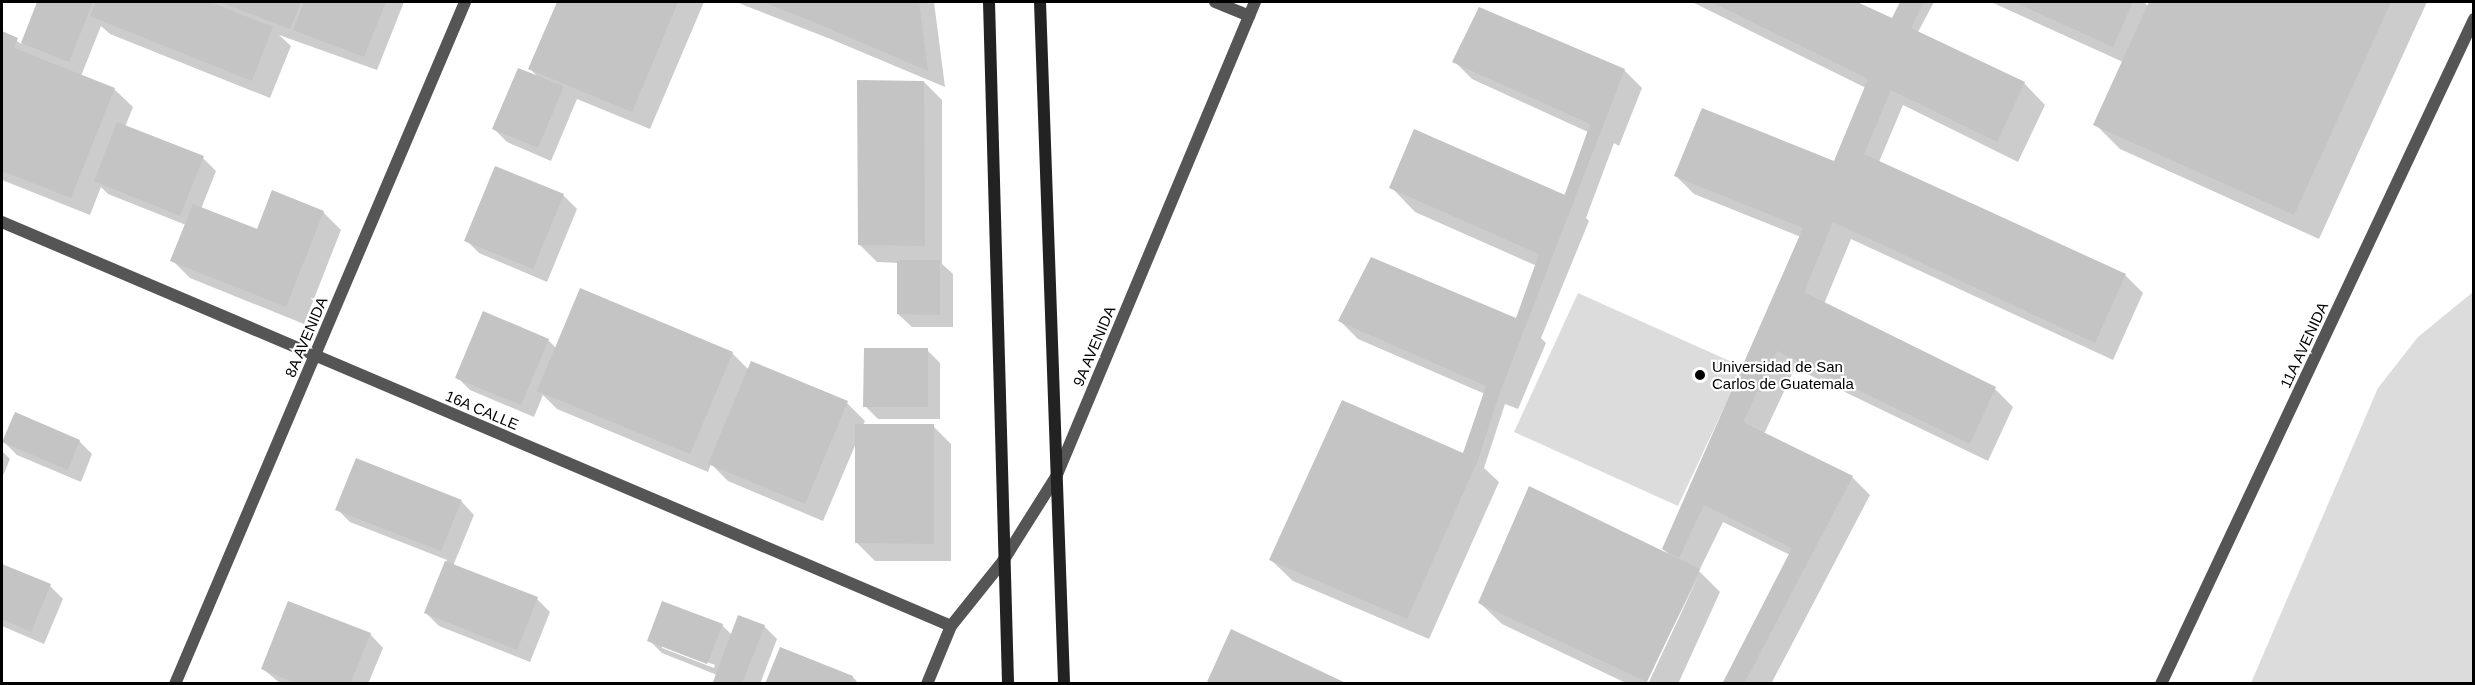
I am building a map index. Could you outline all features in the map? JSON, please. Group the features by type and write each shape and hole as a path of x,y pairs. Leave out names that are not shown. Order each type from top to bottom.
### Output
{"main road":[{"path":"989,2 1008,684"},
{"path":"1040,2 1064,684"}],"street":[{"name":"8A AVENIDA","path":"175,684 465,2"},
{"path":"1215,2 1249,16"},
{"name":"9A AVENIDA","path":"927,684 951,626 1003,561 1056,477 1255,2"},
{"name":"11A AVENIDA","path":"2161,684 2474,19"},
{"name":"16A CALLE","path":"2,222 951,626"}],"shaded area":[{"path":"2473,292 2473,683 2251,683 2378,388 2418,337"},
{"path":"1578,293 1743,367 1678,506 1514,432"}],"building":[{"path":"37,2 93,2 69,62 21,43"},
{"path":"96,2 210,2 273,27 252,81 90,16"},
{"path":"220,2 301,2 290,29"},
{"path":"304,2 386,2 364,57 293,30"},
{"path":"557,2 678,2 632,112 528,69"},
{"path":"763,2 919,2 928,71 811,21"},
{"path":"1711,2 1857,2 1892,18 1900,2 1924,2 1911,28 2025,82 1997,142 1891,90 1864,154 2126,274 2095,343 1833,222 1804,292 1996,387 1970,444 1777,351 1743,422 1853,476 1744,684 1722,684 1792,548 1704,505 1679,558 1662,549 1803,228 1674,176 1702,108 1834,161 1868,79"},
{"path":"2014,2 2133,2 2113,47"},
{"path":"2149,2 2391,2 2294,215 2093,125"},
{"path":"1479,7 1625,69 1500,392 1478,460 1407,619 1269,560 1342,400 1463,453 1486,386 1338,321 1371,257 1516,318 1539,254 1389,188 1414,129 1565,195 1590,124 1452,62"},
{"path":"2,31 18,38 14,48 115,88 71,198 2,171"},
{"path":"518,68 564,86 538,148 492,129"},
{"path":"857,80 924,81 925,246 858,245"},
{"path":"117,122 204,156 180,216 94,181"},
{"path":"495,166 564,194 533,269 464,241"},
{"path":"272,190 324,211 286,307 170,261 193,204 257,229"},
{"path":"897,260 940,260 940,315 897,314"},
{"path":"580,288 733,352 690,454 537,391"},
{"path":"483,311 549,339 521,405 455,378"},
{"path":"864,348 928,348 928,407 863,407"},
{"path":"751,361 848,401 805,504 708,464"},
{"path":"15,412 80,440 68,470 2,442"},
{"path":"855,424 934,424 934,544 855,543"},
{"path":"356,458 462,500 441,551 335,510"},
{"path":"1529,486 1700,569 1647,682 1478,603"},
{"path":"445,561 538,597 517,650 424,613"},
{"path":"2,564 51,584 31,632 2,619"},
{"path":"288,601 371,633 350,684 298,684 261,669"},
{"path":"662,601 723,624 707,664 647,641"},
{"path":"738,615 765,625 742,684 717,684 713,682"},
{"path":"1231,629 1348,684 1206,684"},
{"path":"780,647 853,676 851,684 765,684"}],"place":[{"name":"Universidad de San Carlos de Guatemala","path":"1700,375"}]}
